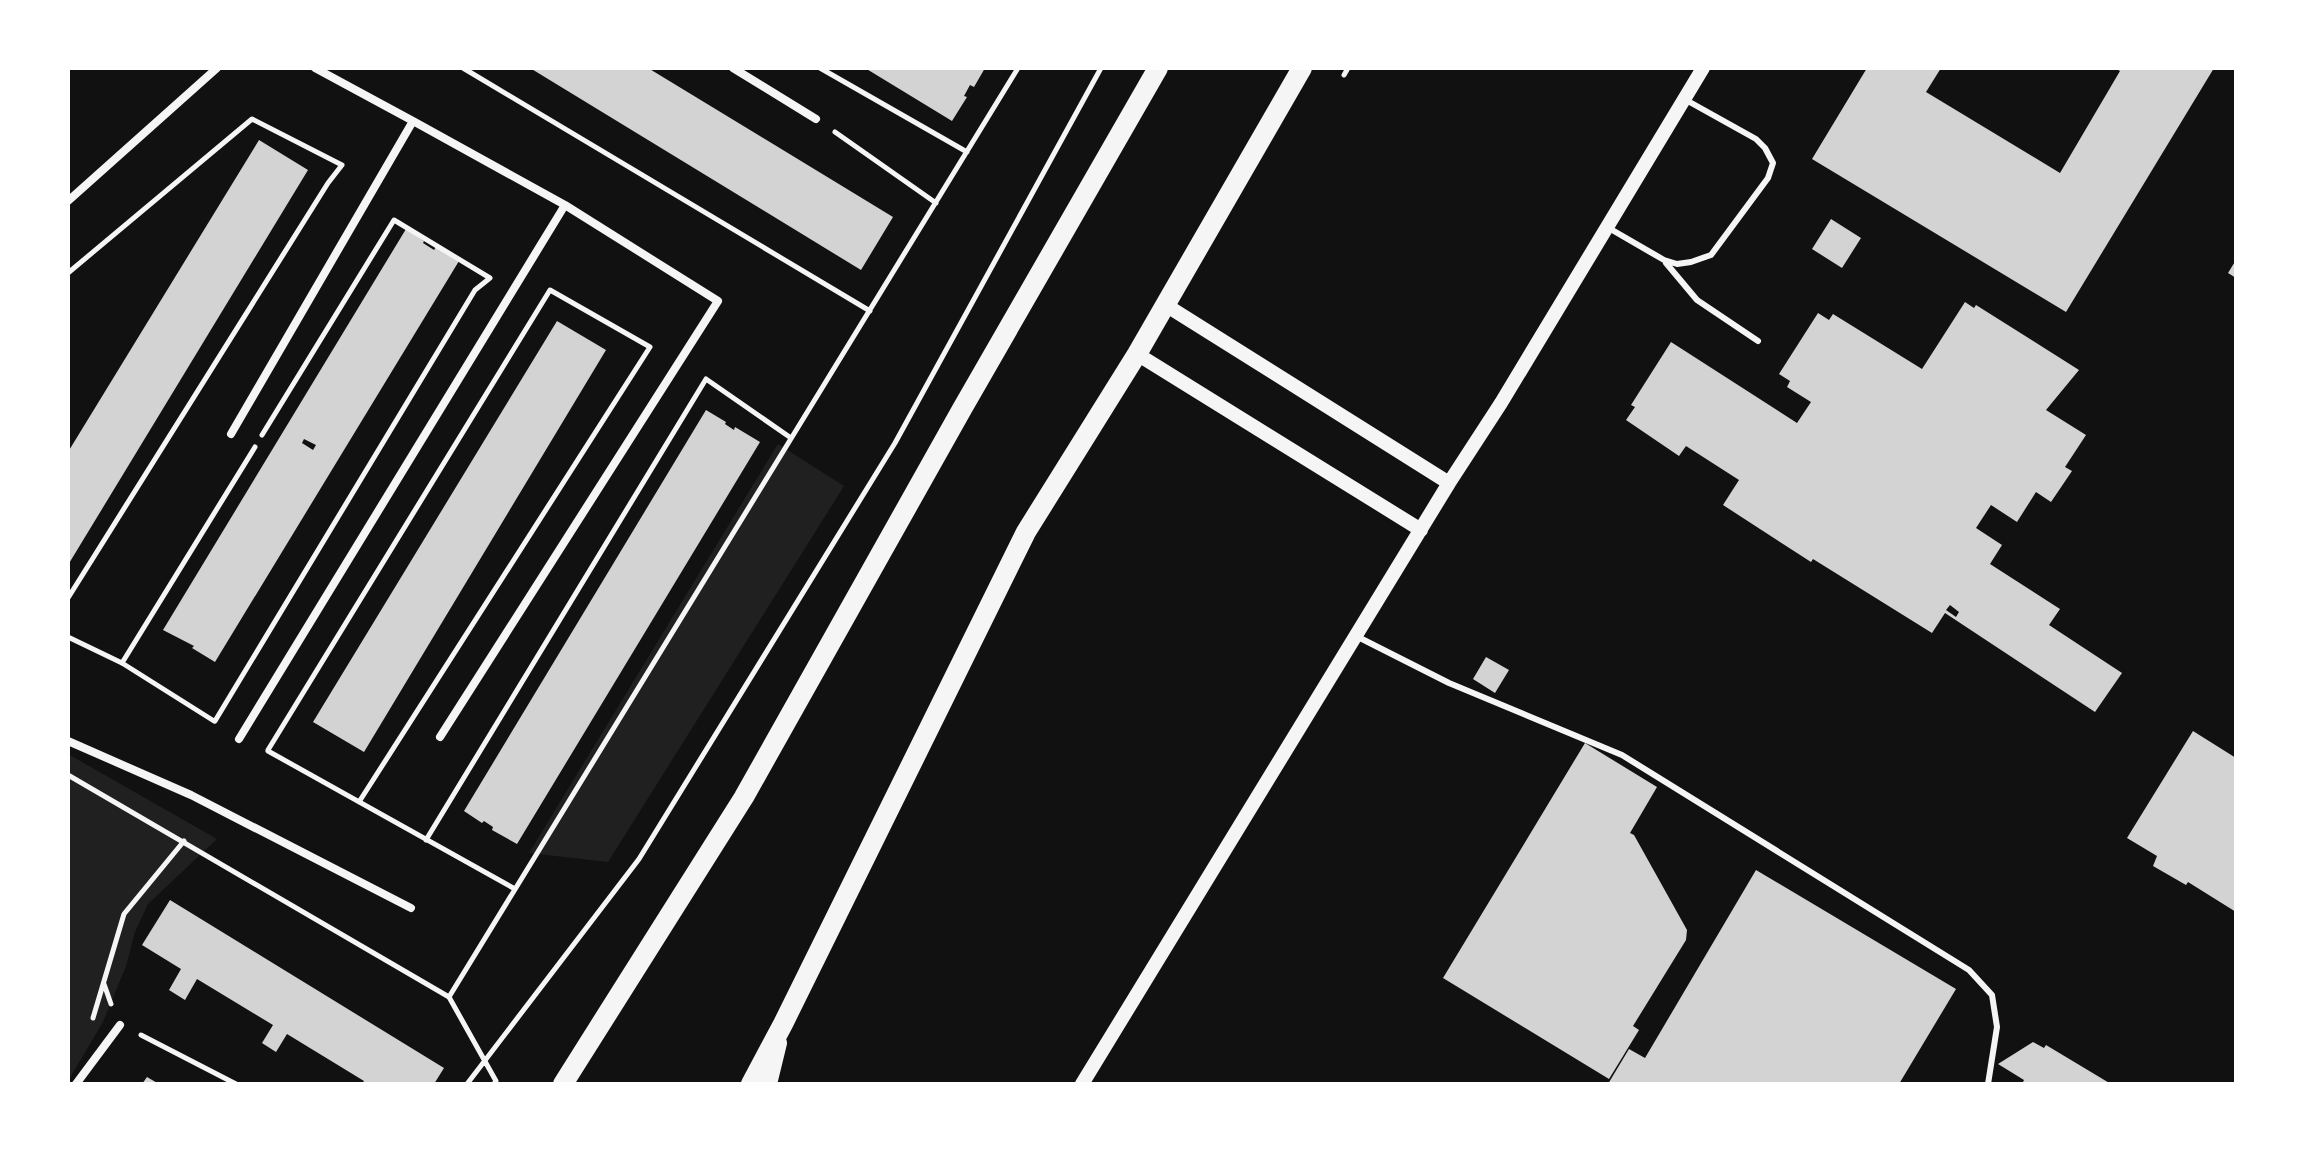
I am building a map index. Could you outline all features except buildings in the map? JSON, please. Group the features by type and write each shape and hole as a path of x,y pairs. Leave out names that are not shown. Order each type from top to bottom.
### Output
{"main road":[{"path":"563,1084 744,797 1158,68"},
{"path":"751,1084 1026,532 1137,354 1302,68"},
{"path":"769,1084 783,1024"}],"street":[{"path":"68,201 217,68"},
{"path":"315,68 565,205 718,301 440,737"},
{"path":"733,68 816,119"},
{"path":"1082,1084 1703,68"},
{"path":"231,434 413,121"},
{"path":"239,739 565,205"},
{"path":"1164,304 1449,483"},
{"path":"1137,354 1421,530"},
{"path":"68,741 191,795 411,908"},
{"path":"76,1084 120,1025"}],"lane":[{"path":"1607,227 1664,260 1677,264 1711,255 1768,178 1773,163 1756,139 1685,99"},
{"path":"1664,260 1697,300 1758,341"},
{"path":"1356,636 1449,683 1622,755 1969,970 1992,995 1994,1006 1997,1027 1988,1084"}],"path":[{"path":"463,68 870,311"},
{"path":"820,68 967,152"},
{"path":"449,997 1018,68"},
{"path":"467,1084 639,859 895,443 1101,68"},
{"path":"1344,75 1348,68"},
{"path":"68,273 252,119 342,165 68,598"},
{"path":"816,119 936,203"},
{"path":"122,663 394,220 490,278 475,290 215,721"},
{"path":"359,802 650,347 550,290 268,750 359,802 426,840 515,889"},
{"path":"426,840 706,379 791,438"},
{"path":"68,637 122,663 239,739"},
{"path":"68,775 449,997 496,1081 494,1084"},
{"path":"92,1023 124,914 184,841"},
{"path":"104,984 120,1025 236,1084"}],"shaded area":[{"path":"778,444 844,486 608,862 529,853"},
{"path":"68,754 217,839 148,904 103,1022 68,1081"}]}
